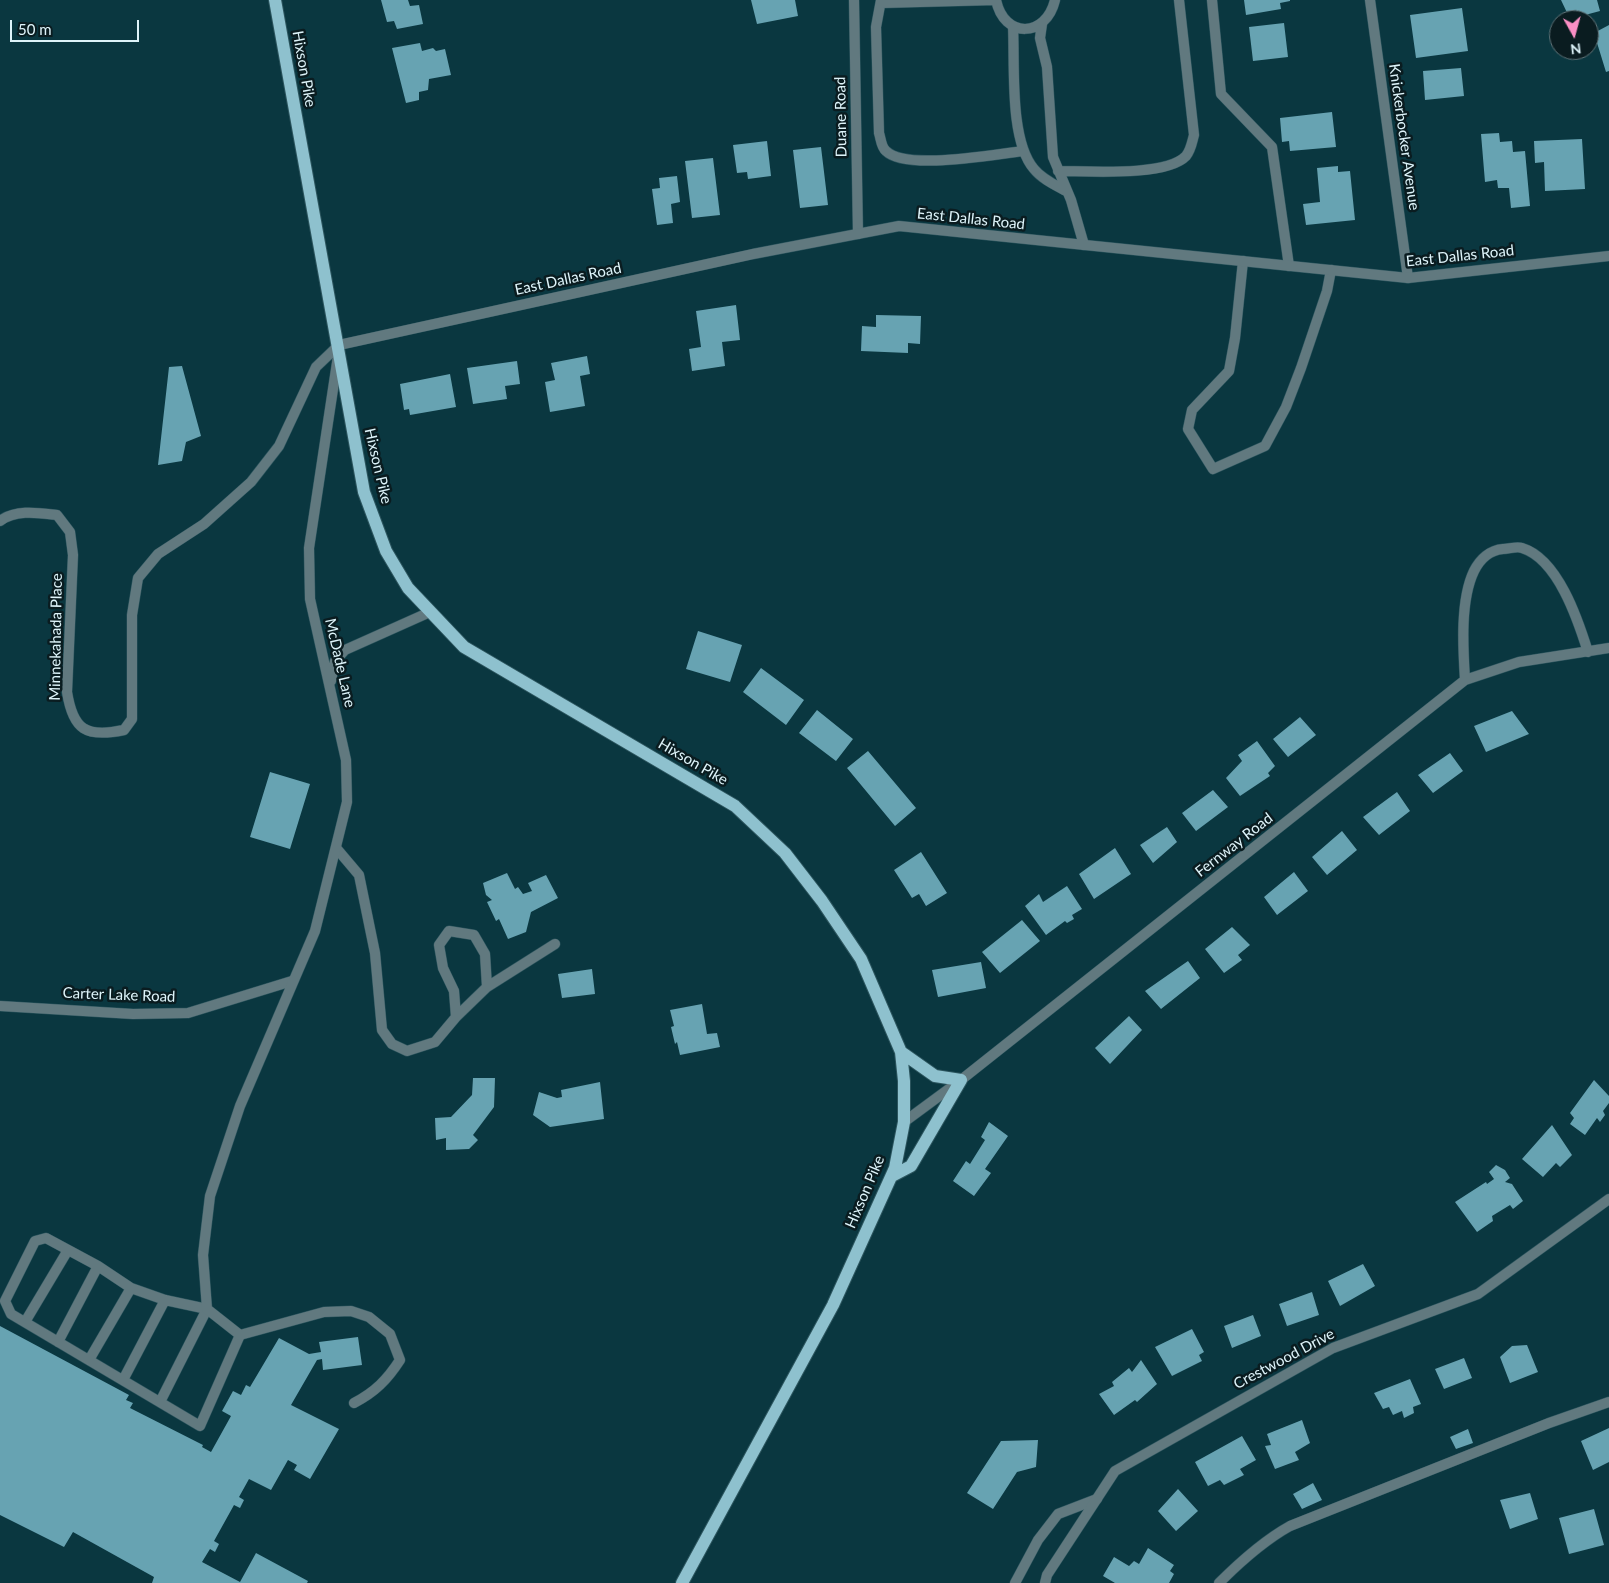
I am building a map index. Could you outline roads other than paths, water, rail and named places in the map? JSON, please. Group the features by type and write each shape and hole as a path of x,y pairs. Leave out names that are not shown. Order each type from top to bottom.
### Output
{"main road":[{"name":"Hixson Pike","path":"275,0 339,345 364,492 386,551 408,588 464,647 735,806 757,826 785,853 822,901 861,959 901,1052 904,1122 892,1176 833,1305 682,1583"},
{"path":"892,1176 911,1166 961,1080 936,1076 901,1052"}],"street":[{"name":"Duane Road","path":"854,0 858,234"},
{"path":"1024,151 921,161 901,160 887,152 883,148 880,133 876,27 882,2 996,0 998,11 1004,20 1013,26 1023,29 1042,24 1052,13 1055,0"},
{"path":"1058,171 1154,170 1173,164 1185,157 1191,149 1194,135 1179,0"},
{"path":"1212,0 1221,94 1272,147 1289,266"},
{"name":"Knickerbocker Avenue","path":"1370,0 1408,278"},
{"path":"1042,24 1040,38 1047,67 1053,157 1084,245"},
{"path":"1013,26 1017,131 1024,151 1034,169 1045,179 1066,191"},
{"name":"East Dallas Road","path":"339,345 753,254 899,226 1408,278 1609,256"},
{"path":"1243,261 1230,371 1192,410 1188,429 1213,469 1265,446 1286,407 1301,368 1327,291 1331,270"},
{"name":"Minnekahada Place","path":"0,521 6,516 33,512 57,515 70,532 73,555 67,692 70,714 82,728 98,734 124,730 132,719 132,615 138,578 158,554 204,524 252,482 279,446 316,367 339,345"},
{"name":"McDade Lane","path":"207,1309 203,1255 210,1196 240,1106 315,931 337,849 347,802 346,768 330,684 310,599 309,548 339,345"},
{"path":"1465,680 1462,635 1470,583 1482,558 1496,550 1522,547 1540,559 1557,578 1580,624 1588,652"},
{"path":"330,684 335,661 345,650 430,612"},
{"name":"Fernway Road","path":"904,1122 961,1080 1465,680 1519,662 1609,648"},
{"path":"337,849 359,875 375,954 382,1030 392,1044 407,1051 435,1042 456,1017 488,987 556,944"},
{"path":"456,1017 454,991 443,968 439,944 449,931 474,935 485,954 488,987"},
{"name":"Carter Lake Road","path":"0,1006 133,1014 188,1012 292,981"},
{"name":"Crestwood Drive","path":"1045,1583 1048,1575 1115,1471 1333,1348 1478,1294 1609,1199"},
{"path":"46,1238 98,1266 131,1288 166,1300 207,1309 240,1335 200,1426 11,1314 5,1301 35,1241 46,1238"},
{"path":"25,1322 68,1250"},
{"path":"58,1342 98,1266"},
{"path":"88,1360 131,1288"},
{"path":"123,1380 166,1300"},
{"path":"160,1402 207,1309"},
{"path":"240,1335 324,1312 351,1311 368,1317 390,1334 400,1360 389,1378 375,1392 354,1403"},
{"path":"1219,1583 1237,1564 1268,1538 1290,1526 1410,1480 1531,1430 1609,1402"},
{"path":"1015,1583 1038,1540 1058,1514 1097,1499"}]}
